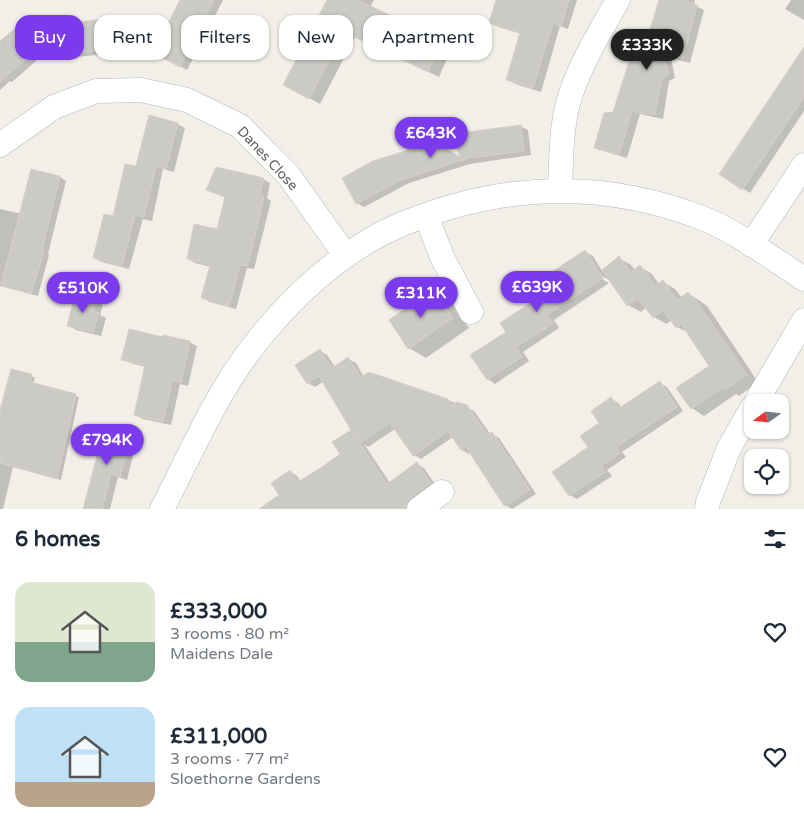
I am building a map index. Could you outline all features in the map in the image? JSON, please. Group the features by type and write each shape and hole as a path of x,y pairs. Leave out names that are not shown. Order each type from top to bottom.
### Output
{"street":[{"path":"560,191 562,137 567,106 587,56 618,0"},
{"name":"Danes Close","path":"0,146 54,107 96,91 141,90 187,100 240,126 289,176 346,256"},
{"path":"751,245 804,165"},
{"path":"162,509 228,383 250,350 319,277 346,256 370,240 397,226 426,215 468,202 500,195 560,191 606,193 656,203 708,221 751,245 804,279"},
{"path":"426,215 442,257 471,312"},
{"path":"761,394 804,320"},
{"path":"707,509 729,448 744,422"},
{"path":"419,509 442,492"}],"building":[{"path":"180,0 214,0 206,15 181,15 181,60 184,60 180,67 166,60 171,60 171,18"},
{"path":"327,0 358,0 389,15 363,15 363,41 353,36 353,15 319,15"},
{"path":"496,0 569,0 561,26 553,23 533,88 506,80 520,33 492,24 491,15"},
{"path":"659,0 682,0 697,5 683,59 664,55 669,74 662,78 655,115 632,111 619,155 594,148 604,113 613,112 636,40 646,43"},
{"path":"94,20 94,51 84,52 84,22"},
{"path":"15,28 15,60 25,60 0,82 0,41"},
{"path":"804,47 804,97 742,190 719,174"},
{"path":"296,60 329,60 309,99 283,85"},
{"path":"403,60 433,60 428,72"},
{"path":"149,115 178,123 166,169 156,166 144,217 135,215 122,266 93,258 104,214 113,216 125,164 136,166"},
{"path":"521,125 524,151 469,158 401,180 356,204 342,178 373,161 434,142 460,157 452,134"},
{"path":"216,167 264,178 260,195 264,196 247,266 240,265 229,306 201,298 210,265 187,259 194,224 217,229 225,197 206,190"},
{"path":"31,169 60,176 42,250 44,251 31,294 1,285"},
{"path":"585,250 603,278 547,315 553,324 516,347 522,357 487,380 470,355 506,332 500,323 541,296 534,284"},
{"path":"619,256 631,272 640,265 655,286 663,280 677,300 688,292 694,297 747,375 726,389 724,387 691,409 676,388 709,366 681,324 676,328 663,310 653,318 638,298 627,306 602,270"},
{"path":"433,289 453,318 408,349 389,320"},
{"path":"75,295 96,300 93,311 99,313 93,332 67,326"},
{"path":"129,329 190,341 181,383 172,381 163,422 134,415 145,365 121,360"},
{"path":"320,349 332,368 348,357 361,377 369,372 448,399 452,405 457,402 467,405 488,435 492,432 530,490 504,506 466,447 461,450 448,431 413,456 390,423 360,443 353,433 387,484 417,462 431,483 410,498 406,509 259,509 279,495 271,483 290,470 298,482 322,467 340,454 332,442 351,430 319,376 307,384 295,365"},
{"path":"11,369 32,374 30,382 76,394 57,479 0,463 0,410"},
{"path":"660,381 677,407 616,447 620,453 601,466 605,472 569,496 552,472 588,447 580,436 599,423 591,411 611,397 619,408"},
{"path":"104,429 131,434 120,477 111,474 102,509 83,509"}]}
